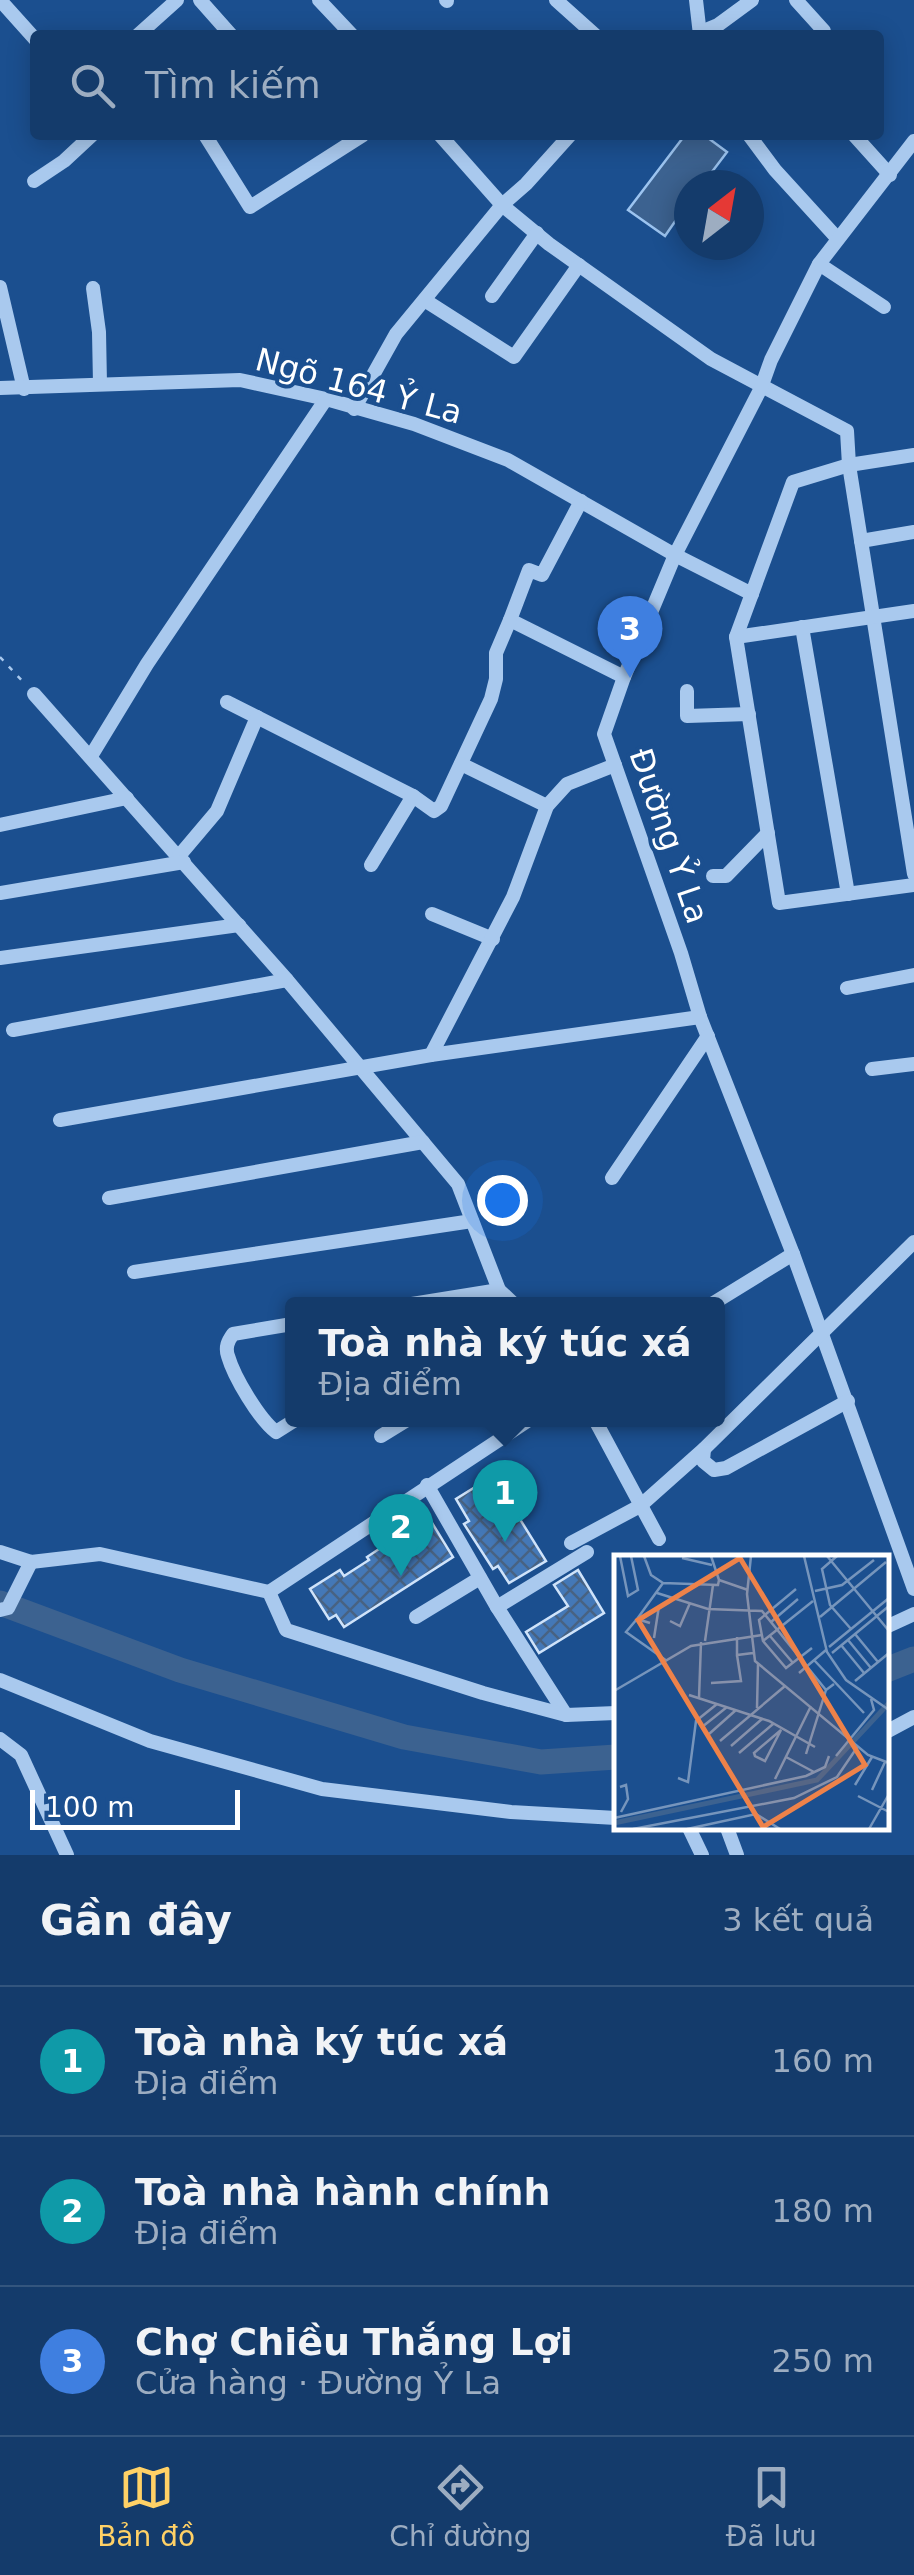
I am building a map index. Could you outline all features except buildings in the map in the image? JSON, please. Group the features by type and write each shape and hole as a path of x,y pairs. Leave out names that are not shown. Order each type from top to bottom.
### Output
{"street":[{"path":"0,0 30,33"},
{"path":"144,30 177,0"},
{"path":"200,0 227,30"},
{"path":"318,0 347,30"},
{"path":"556,0 589,30"},
{"path":"696,0 700,30"},
{"path":"709,30 752,0"},
{"path":"796,0 823,30"},
{"path":"34,182 86,140"},
{"path":"208,140 250,207 355,140"},
{"path":"444,140 502,204 579,265 711,359 847,431 848,464 914,874"},
{"path":"354,409 396,334 502,204 566,140"},
{"path":"753,140 774,170 837,238"},
{"path":"858,140 890,175"},
{"name":"Đường Ỷ La","path":"914,141 819,264 676,556 604,734 682,953 700,1018 793,1254 914,1589"},
{"path":"492,296 537,233"},
{"path":"819,264 884,307"},
{"path":"426,301 514,358 579,265"},
{"path":"0,286 24,388"},
{"path":"93,288 100,332 100,384"},
{"name":"Ngõ 164 Ỷ La","path":"0,388 240,380 326,399 414,424 508,460 676,556 752,594"},
{"path":"91,756 146,664 326,399"},
{"path":"914,456 848,464 793,482 736,637 779,903 914,885"},
{"path":"227,702 413,796 434,811 438,809 492,700 496,653 529,570 542,575 581,502"},
{"path":"861,541 914,532"},
{"path":"736,637 914,611"},
{"path":"510,620 624,677"},
{"path":"802,627 848,894"},
{"path":"687,691 687,716 749,714"},
{"path":"34,694 288,980 458,1184 499,1290 506,1297"},
{"path":"0,893 182,860 216,811 257,716"},
{"path":"461,764 548,806"},
{"path":"431,1055 492,939 548,806 568,784 615,765"},
{"path":"371,865 413,796"},
{"path":"0,826 128,798"},
{"path":"713,876 726,876 768,833"},
{"path":"432,914 492,939"},
{"path":"0,958 239,925"},
{"path":"847,988 914,975"},
{"path":"13,1030 288,980"},
{"path":"60,1120 360,1066 700,1018"},
{"path":"612,1178 708,1036"},
{"path":"872,1069 914,1064"},
{"path":"109,1198 423,1142"},
{"path":"134,1272 472,1222"},
{"path":"571,1543 640,1506 704,1449 914,1242"},
{"path":"723,1297 793,1254"},
{"path":"456,1297 499,1290"},
{"path":"488,1297 499,1290"},
{"path":"285,1325 233,1334 227,1342 227,1356 263,1422 276,1432 285,1426"},
{"path":"704,1449 703,1461 714,1470 726,1468 848,1401"},
{"path":"381,1436 396,1427"},
{"path":"0,1552 31,1562 100,1554 268,1592 518,1427"},
{"path":"598,1427 659,1539"},
{"path":"427,1485 566,1716"},
{"path":"497,1607 587,1552"},
{"path":"0,1610 8,1608 31,1562"},
{"path":"416,1617 480,1578"},
{"path":"268,1592 286,1630 483,1694 566,1716 614,1713"},
{"path":"889,1626 914,1614"},
{"path":"0,1680 150,1741 322,1789 511,1812 614,1818"},
{"path":"889,1730 914,1717"},
{"path":"0,1738 22,1755 68,1855"},
{"path":"689,1830 702,1855"},
{"path":"728,1830 737,1855"}],"path":[{"path":"0,657 34,694"}],"water":[{"path":"681,140 711,140 727,152 713,170 674,170 674,223 665,236 628,210"}],"waterway":[{"path":"0,1603 180,1670 404,1737 541,1762 614,1757"},
{"path":"889,1669 914,1659"}],"place":[{"name":"Chợ Chiều Thắng Lợi","path":"630,678"},
{"name":"Toà nhà ký túc xá","path":"505,1542"},
{"name":"Toà nhà hành chính","path":"401,1576"}]}
